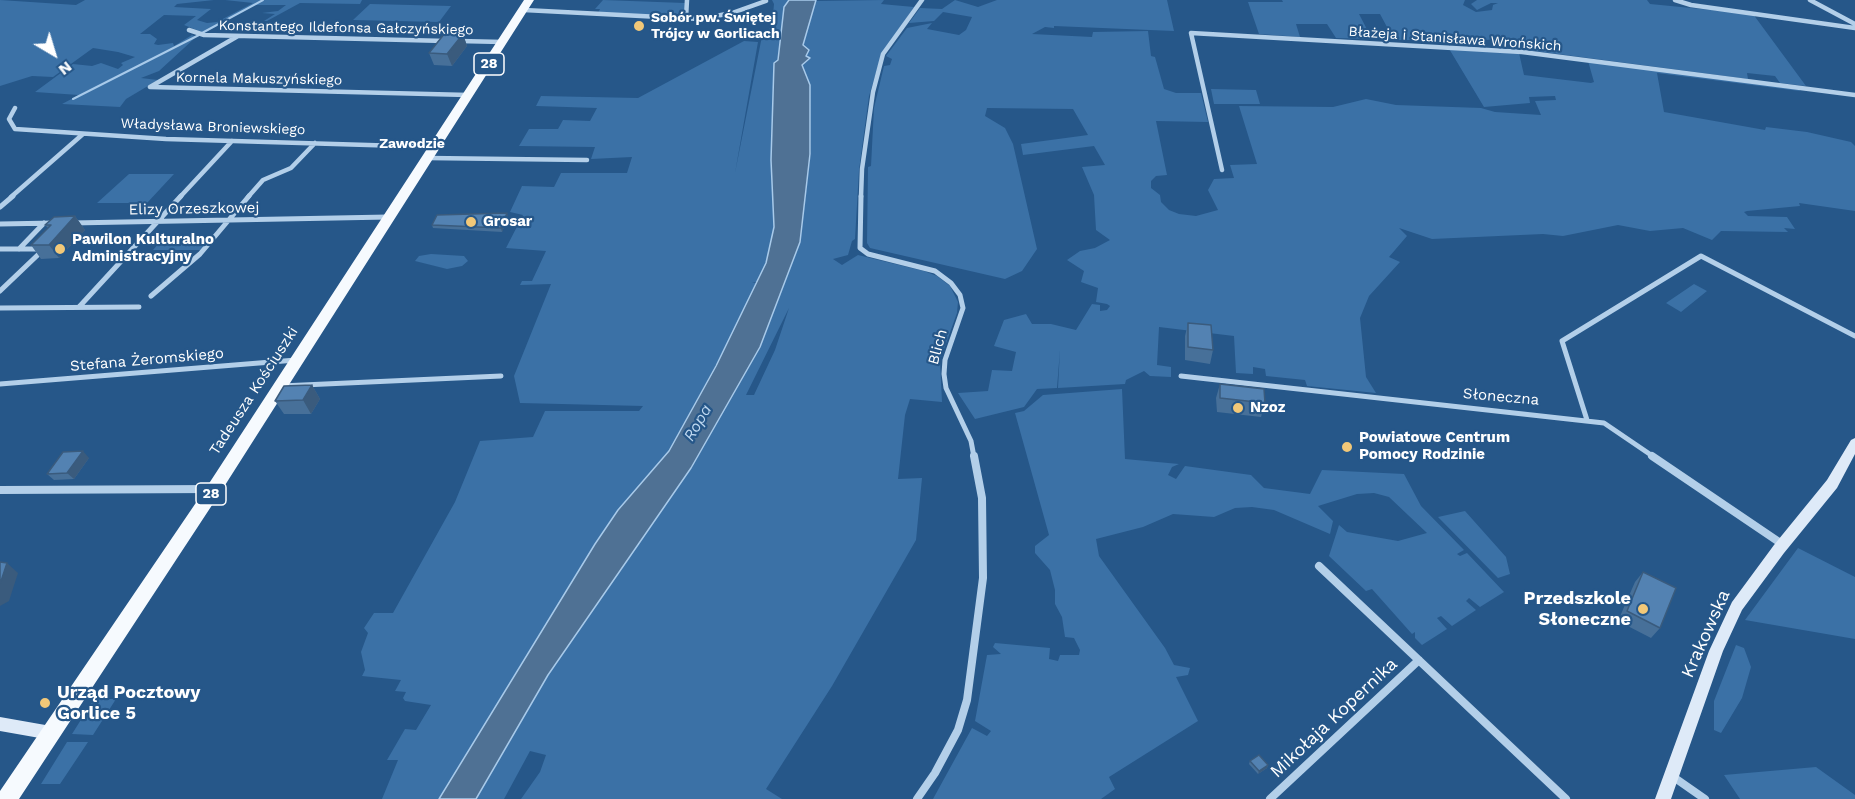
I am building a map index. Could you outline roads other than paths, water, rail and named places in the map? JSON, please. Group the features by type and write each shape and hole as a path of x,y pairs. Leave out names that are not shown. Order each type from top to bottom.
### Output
{"main road":[{"name":"Tadeusza Kościuszki","path":"7,799 214,489 529,0"}],"street":[{"path":"686,18 687,0"},
{"name":"Blich","path":"917,799 958,730 967,700 983,578 982,498 977,470 971,441 946,388 944,374 945,360 963,308 960,295 951,283 935,272 868,254 860,248 862,169 873,93 883,54 922,0"},
{"path":"1675,0 1691,5 1855,26"},
{"path":"1810,0 1855,26"},
{"path":"524,10 686,18 716,17 766,1"},
{"name":"Konstantego Ildefonsa Gałczyńskiego","path":"189,30 204,35 504,42"},
{"name":"Błażeja i Stanisława Wrońskich","path":"1222,170 1191,33 1522,52 1855,95"},
{"name":"Kornela Makuszyńskiego","path":"238,36 150,87 469,95"},
{"name":"Władysława Broniewskiego","path":"15,108 9,119 15,129 232,141 435,147"},
{"path":"0,207 83,134"},
{"path":"79,307 232,141"},
{"path":"151,296 200,254 263,180 291,168 315,143"},
{"path":"428,158 587,160"},
{"name":"Elizy Orzeszkowej","path":"0,224 389,217"},
{"path":"19,249 44,223"},
{"path":"0,249 44,249 0,291"},
{"path":"1587,420 1562,342 1701,256 1855,336"},
{"path":"0,308 139,307"},
{"name":"Stefana Żeromskiego","path":"0,384 297,360"},
{"path":"280,386 501,376"},
{"name":"Słoneczna","path":"1181,376 1604,423 1783,545"},
{"name":"Krakowska","path":"1663,799 1725,633 1744,595 1832,484 1855,443"},
{"path":"0,490 214,489"},
{"name":"Mikołaja Kopernika","path":"1319,566 1566,799"},
{"name":"Mikołaja Kopernika","path":"1270,799 1419,660"},
{"path":"0,724 51,733"},
{"path":"1671,776 1705,799"}],"water":[{"name":"Ropa","path":"789,0 816,0 803,45 809,50 806,56 810,58 802,65 810,85 810,154 800,242 760,347 691,468 548,675 476,799 439,799 595,544 618,510 669,451 716,366 766,263 774,227 771,160 774,63 778,60 784,7"}],"waterway":[{"path":"202,33 263,0"},
{"path":"73,99 199,35"}],"place":[{"name":"Sobór pw. Świętej Trójcy w Gorlicach","path":"639,26"},
{"name":"Grosar","path":"471,222"},
{"name":"Pawilon Kulturalno Administracyjny","path":"60,249"},
{"name":"Nzoz","path":"1238,408"},
{"name":"Powiatowe Centrum Pomocy Rodzinie","path":"1347,447"},
{"name":"Przedszkole Słoneczne","path":"1643,609"},
{"name":"Urząd Pocztowy Gorlice 5","path":"45,703"}],"district":[{"name":"Zawodzie","path":"412,144"}]}
